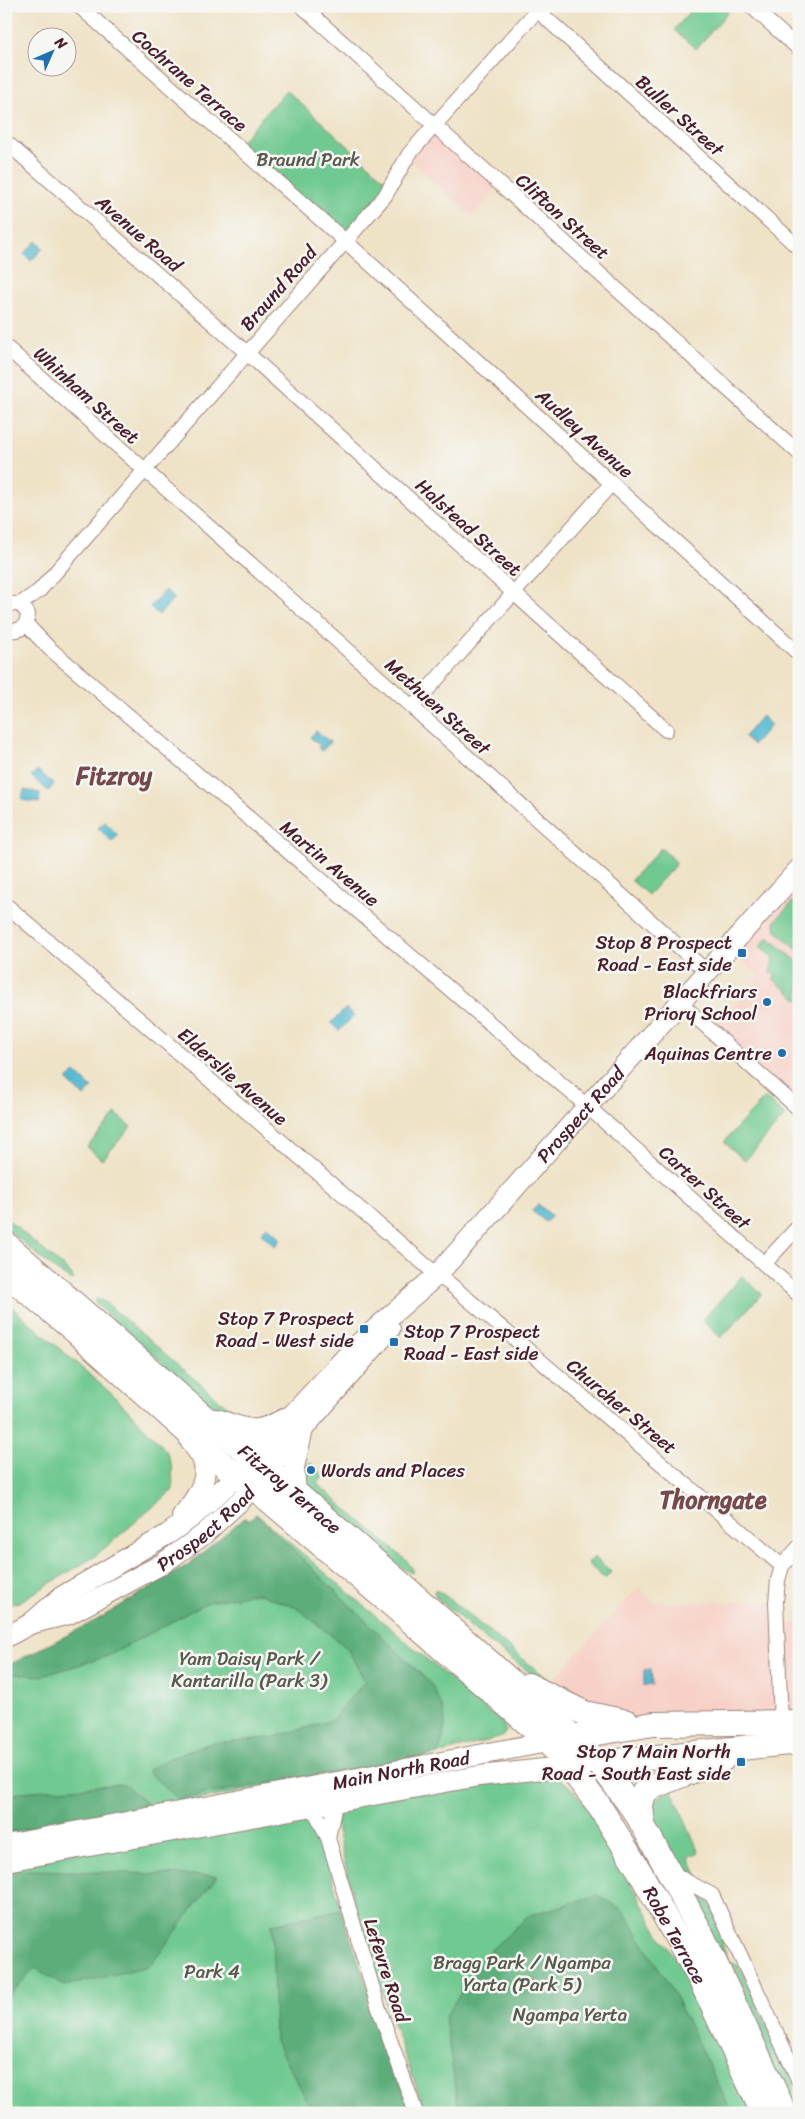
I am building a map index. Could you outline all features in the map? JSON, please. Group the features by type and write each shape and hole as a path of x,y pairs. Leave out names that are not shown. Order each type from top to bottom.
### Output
{"highway":[{"name":"Fitzroy Terrace","path":"6,1244 72,1300 193,1423 245,1482 496,1669 572,1736"},
{"name":"Fitzroy Terrace","path":"6,1274 75,1331 193,1423 260,1463 296,1493 569,1766"},
{"path":"72,1300 75,1331"},
{"path":"193,1423 255,1432 265,1432 296,1423"},
{"path":"496,1669 584,1713 612,1720 654,1724"},
{"name":"Main North Road","path":"546,1742 572,1736 654,1724 784,1729 799,1742"},
{"path":"643,1824 641,1806 644,1792 784,1729"},
{"name":"Main North Road","path":"599,1763 784,1729"},
{"name":"Robe Terrace","path":"572,1736 599,1763 643,1824 702,1935 785,2113"},
{"name":"Robe Terrace","path":"569,1766 598,1804 640,1872 701,1981 763,2108"}],"main road":[{"name":"Prospect Road","path":"30,1624 70,1614 162,1564 203,1535 260,1463 296,1423 356,1346 437,1275 799,869"},
{"path":"168,1534 193,1502 202,1486 205,1475 193,1423"},
{"path":"296,1423 294,1466 296,1493"},
{"name":"Prospect Road","path":"6,1637 30,1624 60,1597 168,1534 245,1482"},
{"name":"Main North Road","path":"6,1845 457,1761 546,1742"},
{"name":"Main North Road","path":"6,1860 336,1800 488,1775 599,1763"}],"street":[{"name":"Cochrane Terrace","path":"79,6 345,241"},
{"name":"Clifton Street","path":"302,6 799,453"},
{"path":"751,6 799,49"},
{"name":"Braund Road","path":"14,618 385,196 409,154 539,8"},
{"name":"Buller Street","path":"539,8 799,248"},
{"name":"Avenue Road","path":"6,142 247,353"},
{"name":"Audley Avenue","path":"345,241 799,654"},
{"name":"Whinham Street","path":"6,347 143,470"},
{"name":"Halstead Street","path":"247,353 666,730"},
{"name":"Methuen Street","path":"143,470 412,706 707,972"},
{"path":"412,706 612,483"},
{"name":"Martin Avenue","path":"14,618 587,1106"},
{"name":"Elderslie Avenue","path":"6,905 437,1275"},
{"path":"680,1003 799,1109"},
{"name":"Carter Street","path":"587,1106 799,1295"},
{"path":"764,1264 799,1226"},
{"name":"Churcher Street","path":"437,1275 450,1284 782,1566"},
{"path":"784,1729 776,1602 782,1566 799,1547"},
{"name":"Lefevre Road","path":"328,1838 336,1800"},
{"name":"Lefevre Road","path":"308,1805 316,1813 328,1838 378,2006 416,2113"},
{"name":"Robe Terrace","path":"669,1872 712,1895 799,2081"}],"shaded area":[{"path":"434,125 500,184 472,217 407,157"},
{"name":"Blackfriars Priory School","path":"799,869 799,1106 713,1028 759,976 728,949"},
{"path":"639,1587 654,1602 776,1602 778,1623 799,1624 799,1735 658,1735 548,1759 510,1726"}],"green space":[{"path":"695,6 733,6 696,49 674,30"},
{"name":"Braund Park","path":"286,90 391,185 345,241 237,146"},
{"path":"661,848 677,863 648,895 631,880"},
{"path":"799,895 799,951 776,931 775,921"},
{"path":"768,937 799,963 799,1000 774,980 775,973 770,973 773,958 760,946"},
{"path":"765,1097 785,1116 745,1161 724,1142"},
{"path":"116,1114 131,1127 102,1160 87,1147"},
{"path":"6,1218 69,1272 74,1279 72,1281 54,1269 6,1228"},
{"path":"742,1276 762,1294 721,1338 702,1320"},
{"path":"96,1299 105,1302 219,1400 236,1413 255,1421 219,1412 100,1308 94,1301"},
{"path":"6,1302 114,1396 166,1450 172,1467 173,1490 94,1557 19,1602 6,1606"},
{"path":"311,1463 324,1476 317,1484 407,1561 414,1571 412,1573 401,1568 309,1485 302,1468"},
{"name":"Yam Daisy Park / Kantarilla (Park 3)","path":"256,1514 503,1724 506,1731 502,1737 438,1754 6,1837 6,1667 97,1620 189,1564 244,1518 249,1520"},
{"path":"256,1514 431,1684 445,1718 444,1734 438,1754 178,1799 147,1771 165,1760 211,1743 271,1738 332,1720 365,1681 347,1648 297,1608 257,1593 208,1602 108,1656 42,1676 6,1673 6,1667 97,1620 189,1564 244,1518 249,1520"},
{"path":"594,1557 611,1572 605,1579 588,1564"},
{"path":"435,1590 442,1593 555,1685 562,1687 566,1684 585,1700 553,1689 492,1645 437,1598"},
{"name":"Bragg Park / Ngampa Yarta (Park 5)","path":"555,1776 569,1786 598,1824 651,1921 690,1978 753,2113 426,2113 386,2004 355,1905 336,1826 338,1813 351,1801"},
{"path":"124,1784 147,1804 6,1833 6,1798 21,1792"},
{"path":"672,1790 699,1852 689,1857 698,1877 695,1880 686,1873 649,1813 658,1798"},
{"name":"Park 4","path":"315,1814 341,1910 411,2113 6,2113 6,1863"},
{"path":"6,1869 217,1876 150,1966 65,1986 35,1968 6,1999"},
{"path":"694,1893 708,1901 725,1936 722,1944 729,1961 739,1966 797,2089 796,2108 792,2109 692,1894"},
{"name":"Ngampa Yerta","path":"598,1895 623,1910 671,1988 732,2113 459,2113 445,2017 485,1955 530,1915"},
{"path":"341,1910 411,2113 314,2113 275,2041 272,1924"}],"water":[{"path":"36,241 43,248 31,261 24,254"},
{"path":"165,590 174,598 159,615 150,607"},
{"path":"762,716 771,725 753,745 744,737"},
{"path":"316,731 330,742 322,751 318,748 320,745 310,737"},
{"path":"37,770 54,784 48,791 31,776"},
{"path":"24,790 40,793 39,803 22,800"},
{"path":"105,822 118,835 112,842 98,828"},
{"path":"346,1008 354,1016 339,1031 331,1023"},
{"path":"75,1072 92,1088 84,1097 67,1081"},
{"path":"538,1204 552,1216 546,1222 532,1211"},
{"path":"267,1226 281,1239 275,1246 261,1233"},
{"path":"651,1669 652,1685 644,1686 644,1670"}],"place":[{"name":"Stop 8 Prospect Road - East side","path":"742,953"},
{"name":"Blackfriars Priory School","path":"767,1002"},
{"name":"Aquinas Centre","path":"782,1053"},
{"name":"Stop 7 Prospect Road - West side","path":"364,1329"},
{"name":"Stop 7 Prospect Road - East side","path":"394,1342"},
{"name":"Words and Places","path":"311,1470"},
{"name":"Stop 7 Main North Road - South East side","path":"741,1762"}],"district":[{"name":"Fitzroy","path":"114,776"},
{"name":"Thorngate","path":"713,1500"}]}
